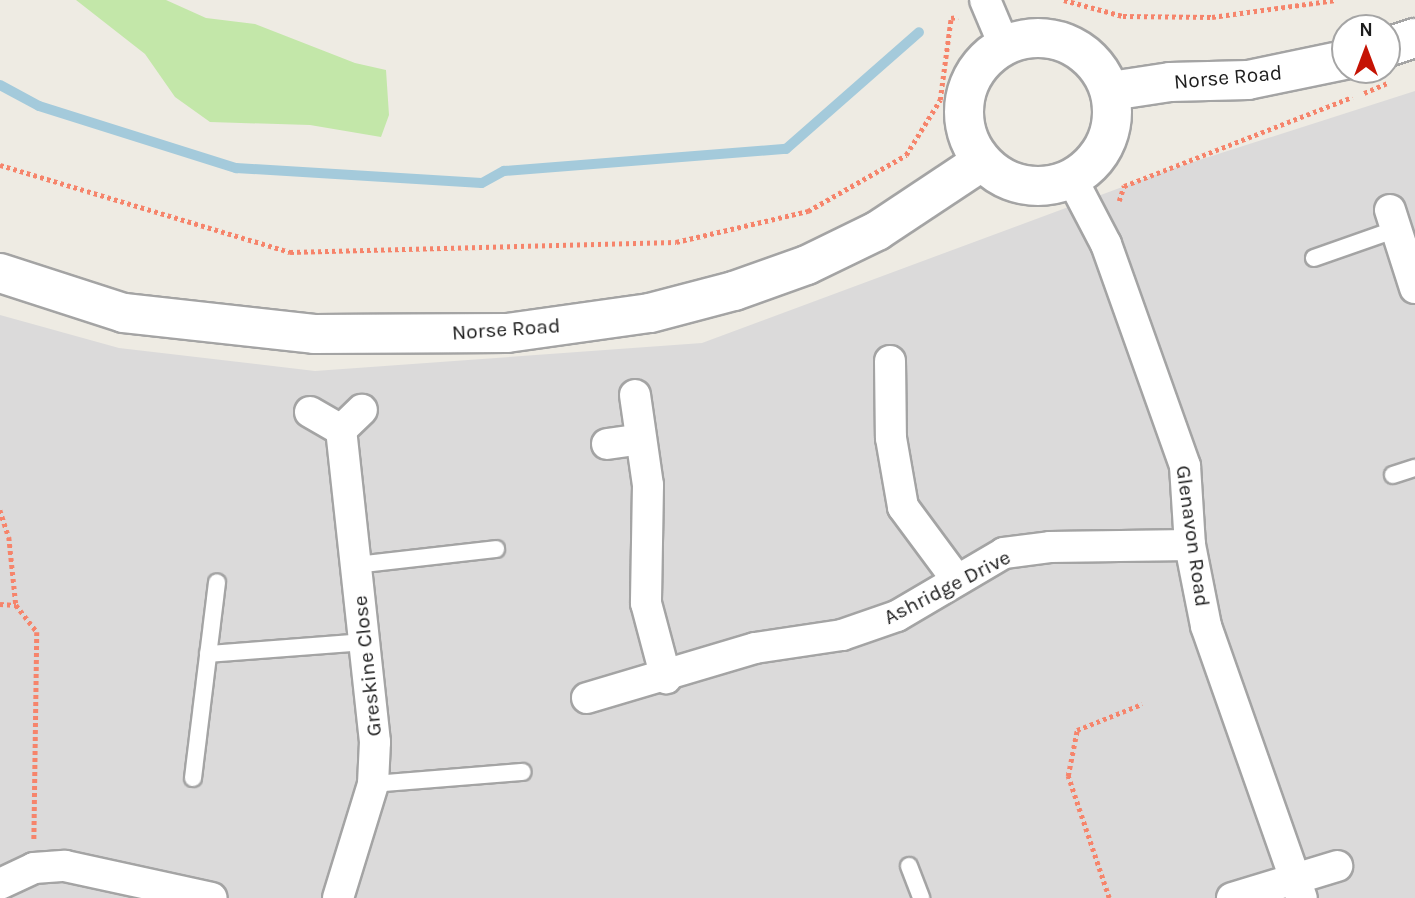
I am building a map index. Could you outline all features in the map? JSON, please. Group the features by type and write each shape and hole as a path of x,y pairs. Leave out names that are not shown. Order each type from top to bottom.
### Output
{"street":[{"path":"985,0 1004,45"},
{"path":"1039,37 1078,48 1099,67 1111,91 1113,123 1098,158 1072,179 1042,187 1010,181 981,162 965,131 967,87 983,61 1004,45 1039,37"},
{"path":"1401,55 1415,38"},
{"name":"Norse Road","path":"1111,91 1170,82 1248,80 1331,63"},
{"name":"Norse Road","path":"0,273 124,313 314,334 507,333 650,313 734,291 807,265 877,231 981,162"},
{"name":"Glenavon Road","path":"1072,179 1106,244 1185,466 1190,545 1206,626 1299,888"},
{"path":"1394,219 1413,274"},
{"path":"890,361 891,438 903,507 957,580"},
{"path":"635,395 648,485 646,603 666,678"},
{"name":"Greskine Close","path":"310,412 351,420 356,565 375,742 373,784 338,898"},
{"path":"607,444 641,439"},
{"name":"Ashridge Drive","path":"587,698 666,678 755,648 842,635 897,616 1004,553 1050,547 1190,545"},
{"path":"0,884 34,868 65,866 114,874 212,898"},
{"path":"1232,898 1299,888 1337,866"}],"lane":[{"path":"1314,258 1394,219"},
{"path":"1393,475 1415,468"},
{"path":"356,565 496,549"},
{"path":"193,778 217,582"},
{"path":"208,654 364,642"},
{"path":"373,784 523,772"},
{"path":"909,866 921,898"}],"path":[{"path":"1064,0 1123,16 1212,17 1336,0"},
{"path":"0,164 290,252 676,242 808,211 906,155 940,100 951,19"},
{"path":"1106,244 1124,186 1347,84"},
{"path":"0,510 9,537 16,605 37,632 34,868"},
{"path":"0,604 16,605"},
{"path":"1109,898 1068,776 1077,730 1142,704"}],"shaded area":[{"path":"1415,91 1415,898 0,898 0,315 119,348 315,371 702,343 1168,170"}],"green space":[{"path":"76,0 166,0 206,18 255,24 355,63 386,70 389,115 381,137 310,125 210,122 175,97 145,54"}],"waterway":[{"path":"0,85 39,106 236,168 482,183 504,171 786,149 919,32"}]}
